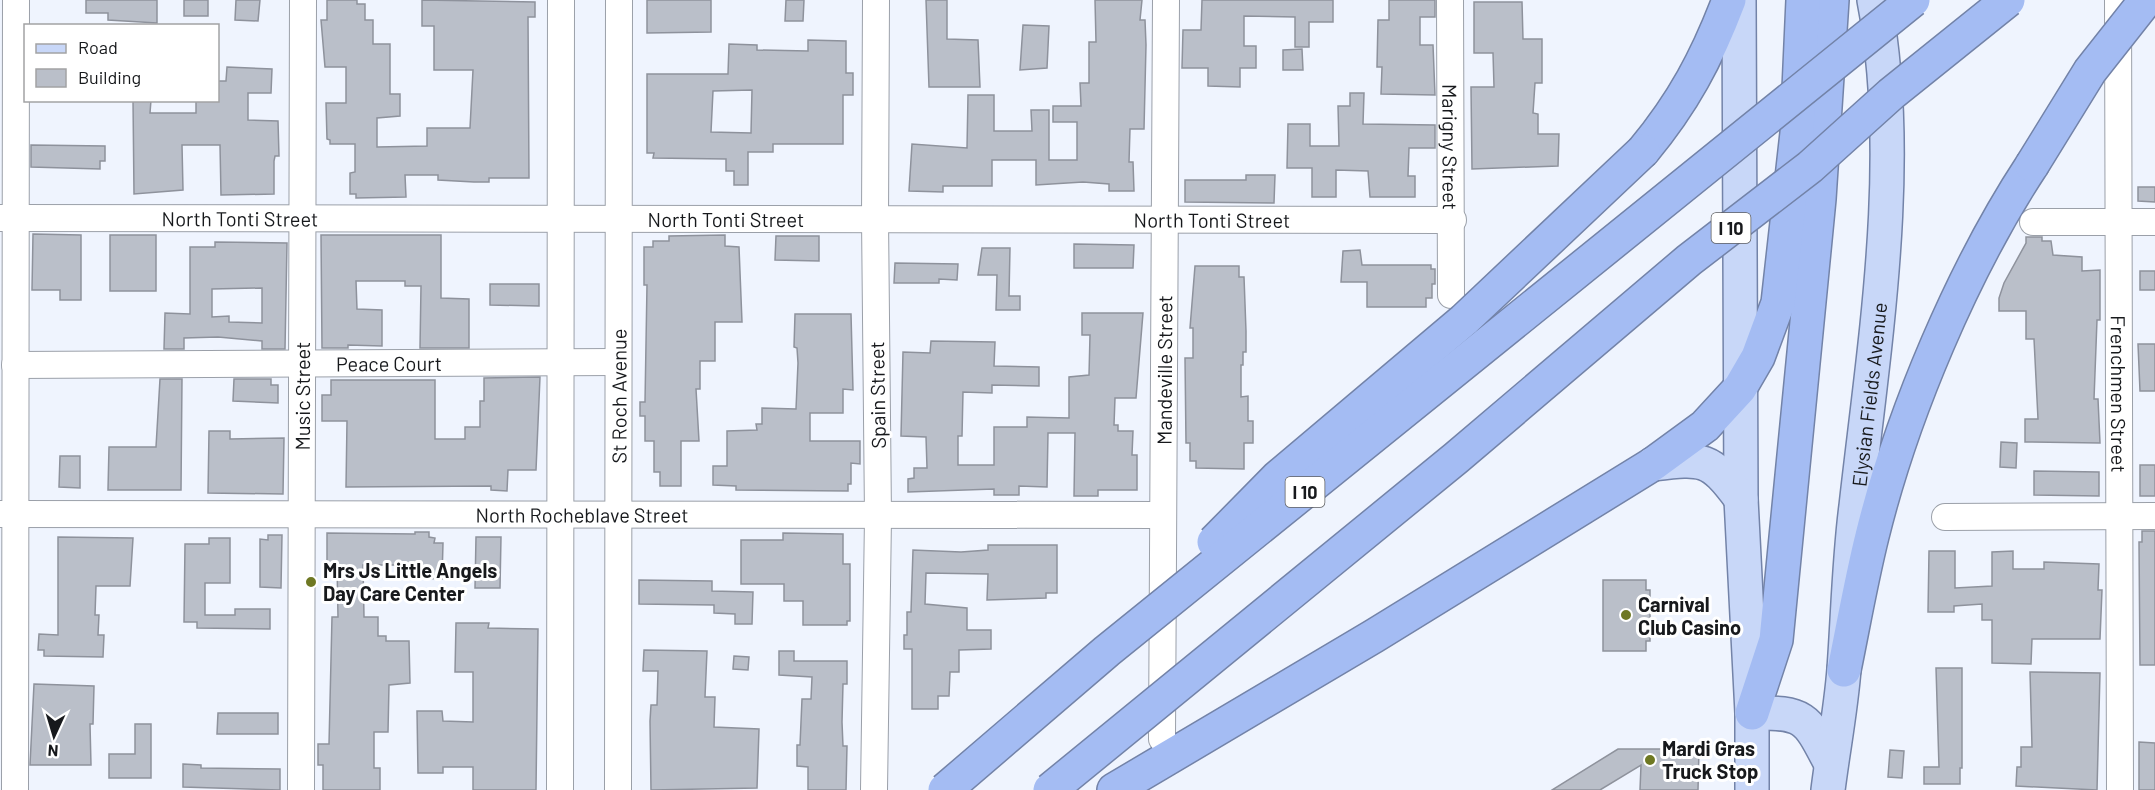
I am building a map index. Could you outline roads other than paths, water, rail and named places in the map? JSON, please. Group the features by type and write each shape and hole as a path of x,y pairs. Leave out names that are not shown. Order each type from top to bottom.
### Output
{"highway":[{"path":"1107,651 1278,477 1464,320 1643,151 1686,95 1711,46 1729,0"},
{"path":"1114,790 1374,636 1653,464 1705,426 1740,388 1758,357 1778,303 1797,133 1803,0"},
{"path":"1752,713 1776,640 1819,199 1832,0"},
{"name":"I 10","path":"945,790 1107,651 1912,0"},
{"name":"I 10","path":"1050,790 1456,458 1689,260 1810,167 1891,94 2008,0"},
{"path":"1844,670 1872,535 1899,446 1922,383 1976,262 2017,188 2090,71 2146,0"}],"main road":[{"path":"1739,0 1741,498 1752,713 1752,790"},
{"name":"Elysian Fields Avenue","path":"1830,777 1844,670 1848,569 1883,253 1886,183 1884,84 1878,5"},
{"path":"1653,464 1689,460 1708,463 1724,475 1741,498"},
{"path":"1752,713 1788,712 1805,722 1815,734 1830,777"}],"street":[{"path":"15,790 8,514 15,365 8,218 16,0"},
{"name":"Music Street","path":"301,790 303,0"},
{"path":"560,790 561,0"},
{"name":"St Roch Avenue","path":"618,790 619,0"},
{"name":"Spain Street","path":"874,790 878,516 874,218 876,0"},
{"name":"Mandeville Street","path":"1162,739 1166,0"},
{"name":"Marigny Street","path":"1450,0 1453,220 1451,295"},
{"name":"Frenchmen Street","path":"2118,0 2120,790"},
{"name":"North Tonti Street","path":"8,218 1453,220"},
{"path":"2033,222 2155,222"},
{"name":"Peace Court","path":"15,365 618,362"},
{"name":"North Rocheblave Street","path":"8,514 1163,515"},
{"path":"1945,517 2155,516"}],"place":[{"name":"Mrs Js Little Angels Day Care Center","path":"311,582"},
{"name":"Carnival Club Casino","path":"1626,615"},
{"name":"Mardi Gras Truck Stop","path":"1650,760"}]}
